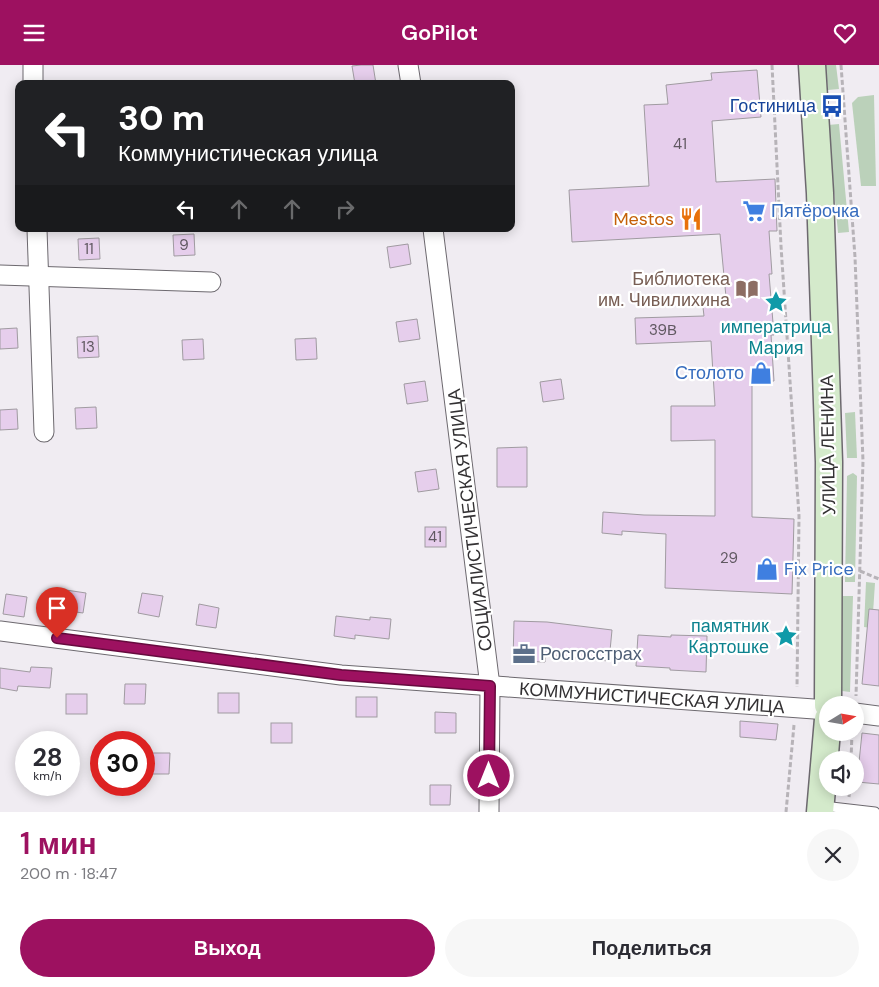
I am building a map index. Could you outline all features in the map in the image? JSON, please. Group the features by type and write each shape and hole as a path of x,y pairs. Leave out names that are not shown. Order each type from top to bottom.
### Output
{"main road":[{"name":"УЛИЦА ЛЕНИНА","path":"812,65 820,193 828,426 828,696"},
{"path":"820,809 826,741"}],"street":[{"path":"33,65 33,80"},
{"path":"408,65 410,80"},
{"path":"37,232 44,432"},
{"name":"СОЦИАЛИСТИЧЕСКАЯ УЛИЦА","path":"433,232 490,686 489,812"},
{"path":"0,275 38,278 211,282"},
{"name":"КОММУНИСТИЧЕСКАЯ УЛИЦА","path":"0,631 341,675 819,709"},
{"path":"864,714 879,716"}],"lane":[{"path":"820,809 875,812"}],"path":[{"path":"772,65 781,246 800,516 797,687"},
{"path":"841,65 854,237 863,489 856,689"},
{"path":"860,571 879,579"},
{"path":"786,812 794,721"}],"green space":[{"path":"825,65 836,65 839,89 828,90"},
{"path":"874,95 876,186 861,186 852,103 858,97"},
{"path":"839,124 849,232 838,233 828,125"},
{"path":"855,412 857,458 847,458 845,413"},
{"path":"853,473 857,476 855,582 845,582 847,476"},
{"path":"866,582 875,583 872,628 864,627"},
{"path":"842,596 853,596 850,692 842,691 839,688"}],"building":[{"path":"373,65 375,80 354,80 352,66"},
{"path":"757,70 761,117 712,121 716,182 775,179 777,231 769,231 772,274 769,274 774,335 771,335 774,381 752,382 752,517 794,519 792,594 665,588 666,534 622,531 622,535 602,533 603,512 644,515 715,516 715,440 671,441 671,406 715,406 711,341 636,344 635,318 704,316 702,299 726,297 720,234 572,242 569,190 649,186 644,105 668,104 666,85 712,80 711,73"},
{"path":"194,234 195,255 174,256 173,235"},
{"path":"99,238 100,259 79,260 78,239"},
{"path":"408,244 411,264 390,268 387,247"},
{"path":"417,319 420,339 399,342 396,322"},
{"path":"17,328 18,348 0,349 0,329"},
{"path":"98,336 99,357 78,358 77,337"},
{"path":"316,338 317,359 296,360 295,339"},
{"path":"203,339 204,359 183,360 182,340"},
{"path":"561,379 564,399 543,402 540,382"},
{"path":"425,381 428,401 407,404 404,384"},
{"path":"96,407 97,428 76,429 75,408"},
{"path":"17,409 18,429 0,430 0,410"},
{"path":"527,447 527,487 497,487 497,448"},
{"path":"436,469 439,489 418,492 415,472"},
{"path":"425,527 446,527 446,547 425,547"},
{"path":"66,590 86,593 83,613 62,610"},
{"path":"142,593 163,596 159,617 138,613"},
{"path":"6,594 27,597 24,617 3,614"},
{"path":"199,604 219,608 216,628 196,625"},
{"path":"869,609 879,610 879,686 862,684"},
{"path":"336,616 370,620 370,617 391,619 389,639 355,635 355,639 334,636"},
{"path":"514,621 547,622 612,630 609,661 546,655 545,662 513,661"},
{"path":"638,635 671,637 671,635 707,636 706,672 636,666"},
{"path":"31,667 52,668 50,688 18,686 17,691 0,688 0,668 30,672"},
{"path":"125,684 146,684 145,704 124,704"},
{"path":"218,693 239,693 239,713 218,713"},
{"path":"66,694 87,694 87,714 66,714"},
{"path":"356,697 377,697 377,717 356,717"},
{"path":"435,712 456,713 456,733 435,733"},
{"path":"740,721 778,724 776,740 740,737"},
{"path":"271,723 292,723 292,743 271,743"},
{"path":"864,733 879,735 879,784 864,783 864,751 860,751 861,741 864,741"},
{"path":"155,753 170,753 169,774 155,774"},
{"path":"430,785 451,785 450,805 430,805"}],"place":[{"name":"Гостиница","path":"832,106"},
{"name":"Пятёрочка","path":"754,211"},
{"name":"Mestos","path":"691,219"},
{"name":"Библиотека им. Чивилихина","path":"747,289"},
{"name":"императрица Мария","path":"776,302"},
{"name":"Столото","path":"761,373"},
{"name":"Fix Price","path":"767,569"},
{"name":"памятник Картошке","path":"786,636"},
{"name":"Росгосстрах","path":"524,654"}],"route":[{"path":"57,638 341,675 490,686 489,776"}]}
